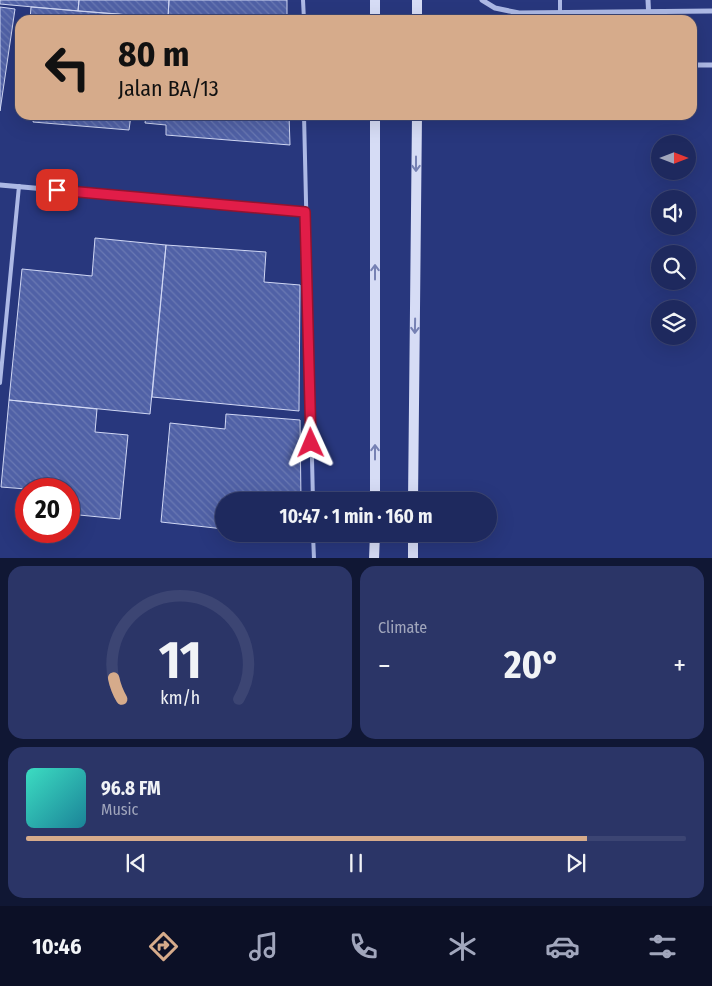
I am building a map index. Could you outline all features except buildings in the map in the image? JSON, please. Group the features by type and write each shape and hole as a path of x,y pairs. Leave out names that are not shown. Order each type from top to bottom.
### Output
{"street":[{"path":"375,0 375,15"},
{"path":"417,0 417,15"},
{"path":"482,0 495,8 519,13 712,11"},
{"path":"648,0 649,12"},
{"path":"697,65 712,65"},
{"path":"375,120 375,492"},
{"path":"413,492 416,120"},
{"path":"0,185 305,212"},
{"path":"374,558 375,542"},
{"path":"413,542 413,558"}],"lane":[{"path":"303,0 304,15"},
{"path":"560,0 560,13"},
{"path":"304,120 312,492"},
{"path":"0,383 18,186"},
{"path":"313,542 314,558"}],"route":[{"path":"57,190 305,212 311,443"}]}
